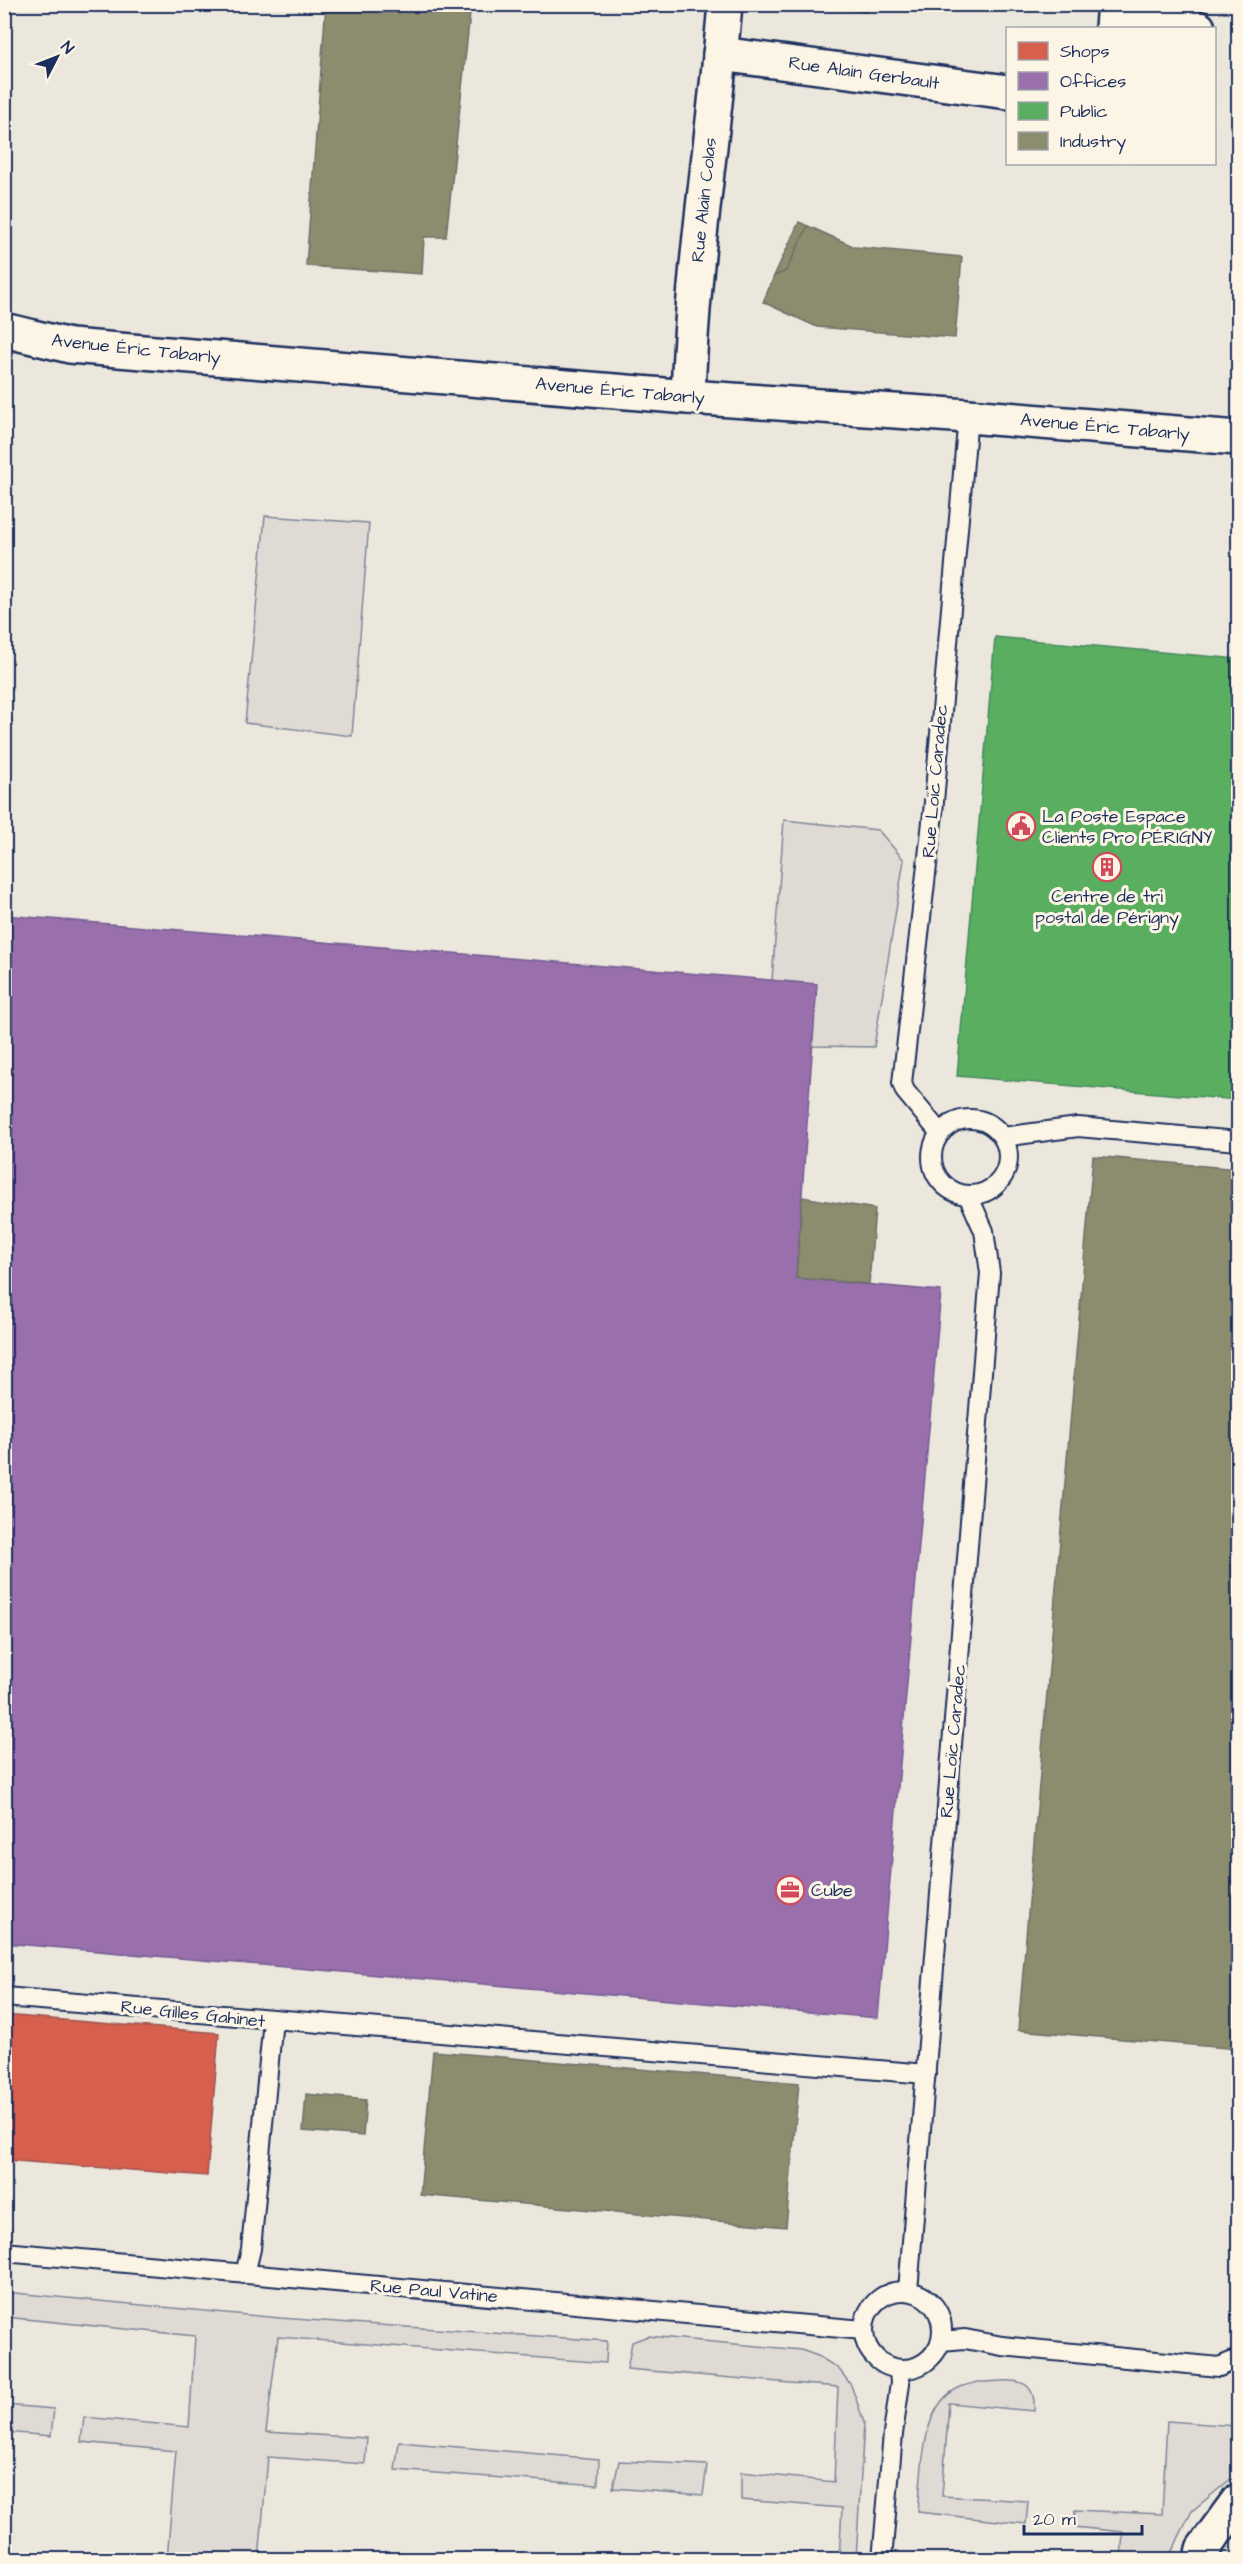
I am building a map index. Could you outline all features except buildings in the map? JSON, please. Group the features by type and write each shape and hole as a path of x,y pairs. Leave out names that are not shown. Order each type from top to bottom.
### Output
{"street":[{"name":"Rue Alain Colas","path":"688,397 703,194 724,4"},
{"path":"1112,27 1113,15 1191,27"},
{"name":"Rue Alain Gerbault","path":"720,54 1006,92"},
{"name":"Avenue Éric Tabarly","path":"4,330 70,346 688,397 968,416 1239,438"},
{"path":"1201,2559 1203,2549 1239,2501"}],"lane":[{"name":"Rue Loïc Caradec","path":"939,1132 910,1098 902,1083 933,813 968,416"},
{"path":"972,1118 984,1121 1003,1137 1008,1160 999,1181 981,1194 956,1193 946,1187 932,1167 933,1143 939,1132 948,1124 960,1119 972,1118"},
{"path":"1003,1137 1078,1127 1239,1141"},
{"name":"Rue Loïc Caradec","path":"908,2291 990,1273 984,1232 968,1195"},
{"name":"Rue Gilles Gahinet","path":"4,1997 273,2019 251,2249 245,2274"},
{"path":"273,2019 926,2073"},
{"name":"Rue Paul Vatine","path":"4,2252 863,2330"},
{"path":"895,2291 908,2291 921,2295 939,2314 942,2327 941,2341 937,2351 921,2366 910,2370 899,2370 887,2367 869,2352 863,2330 865,2317 872,2305 882,2296 895,2291"},
{"path":"941,2341 964,2339 1002,2346 1219,2367 1239,2359"},
{"path":"882,2559 893,2434 900,2384 899,2370"}],"shaded area":[{"path":"5,5 1238,5 1238,2559 5,2559"},
{"path":"265,516 369,523 352,736 245,723"},
{"path":"784,820 878,830 904,860 874,1047 812,1046 772,980"},
{"path":"4,2292 280,2318 607,2341 606,2363 278,2337 266,2432 367,2438 365,2464 268,2457 259,2559 167,2559 176,2451 81,2442 84,2417 189,2427 195,2336 5,2317"},
{"path":"648,2336 801,2350 818,2356 838,2368 851,2385 864,2422 856,2559 839,2559 842,2508 741,2500 741,2472 834,2482 838,2387 627,2369 632,2342"},
{"path":"1009,2381 1025,2385 1031,2390 1034,2411 949,2403 942,2496 1028,2501 1026,2524 918,2512 922,2464 928,2429 934,2413 953,2391 979,2382"},
{"path":"1238,2393 1238,2473 1192,2511 1168,2559 1121,2559 1123,2532 1074,2527 1075,2510 1162,2514 1167,2421 1236,2426"},
{"path":"5,2405 54,2409 51,2436 5,2432"},
{"path":"399,2442 599,2459 598,2485 395,2470"},
{"path":"619,2461 707,2465 703,2495 613,2488"}],"place":[{"name":"La Poste Espace Clients Pro PÉRIGNY","path":"1021,826"},
{"name":"Centre de tri postal de Périgny","path":"1107,867"},
{"name":"Cube","path":"790,1890"}]}
